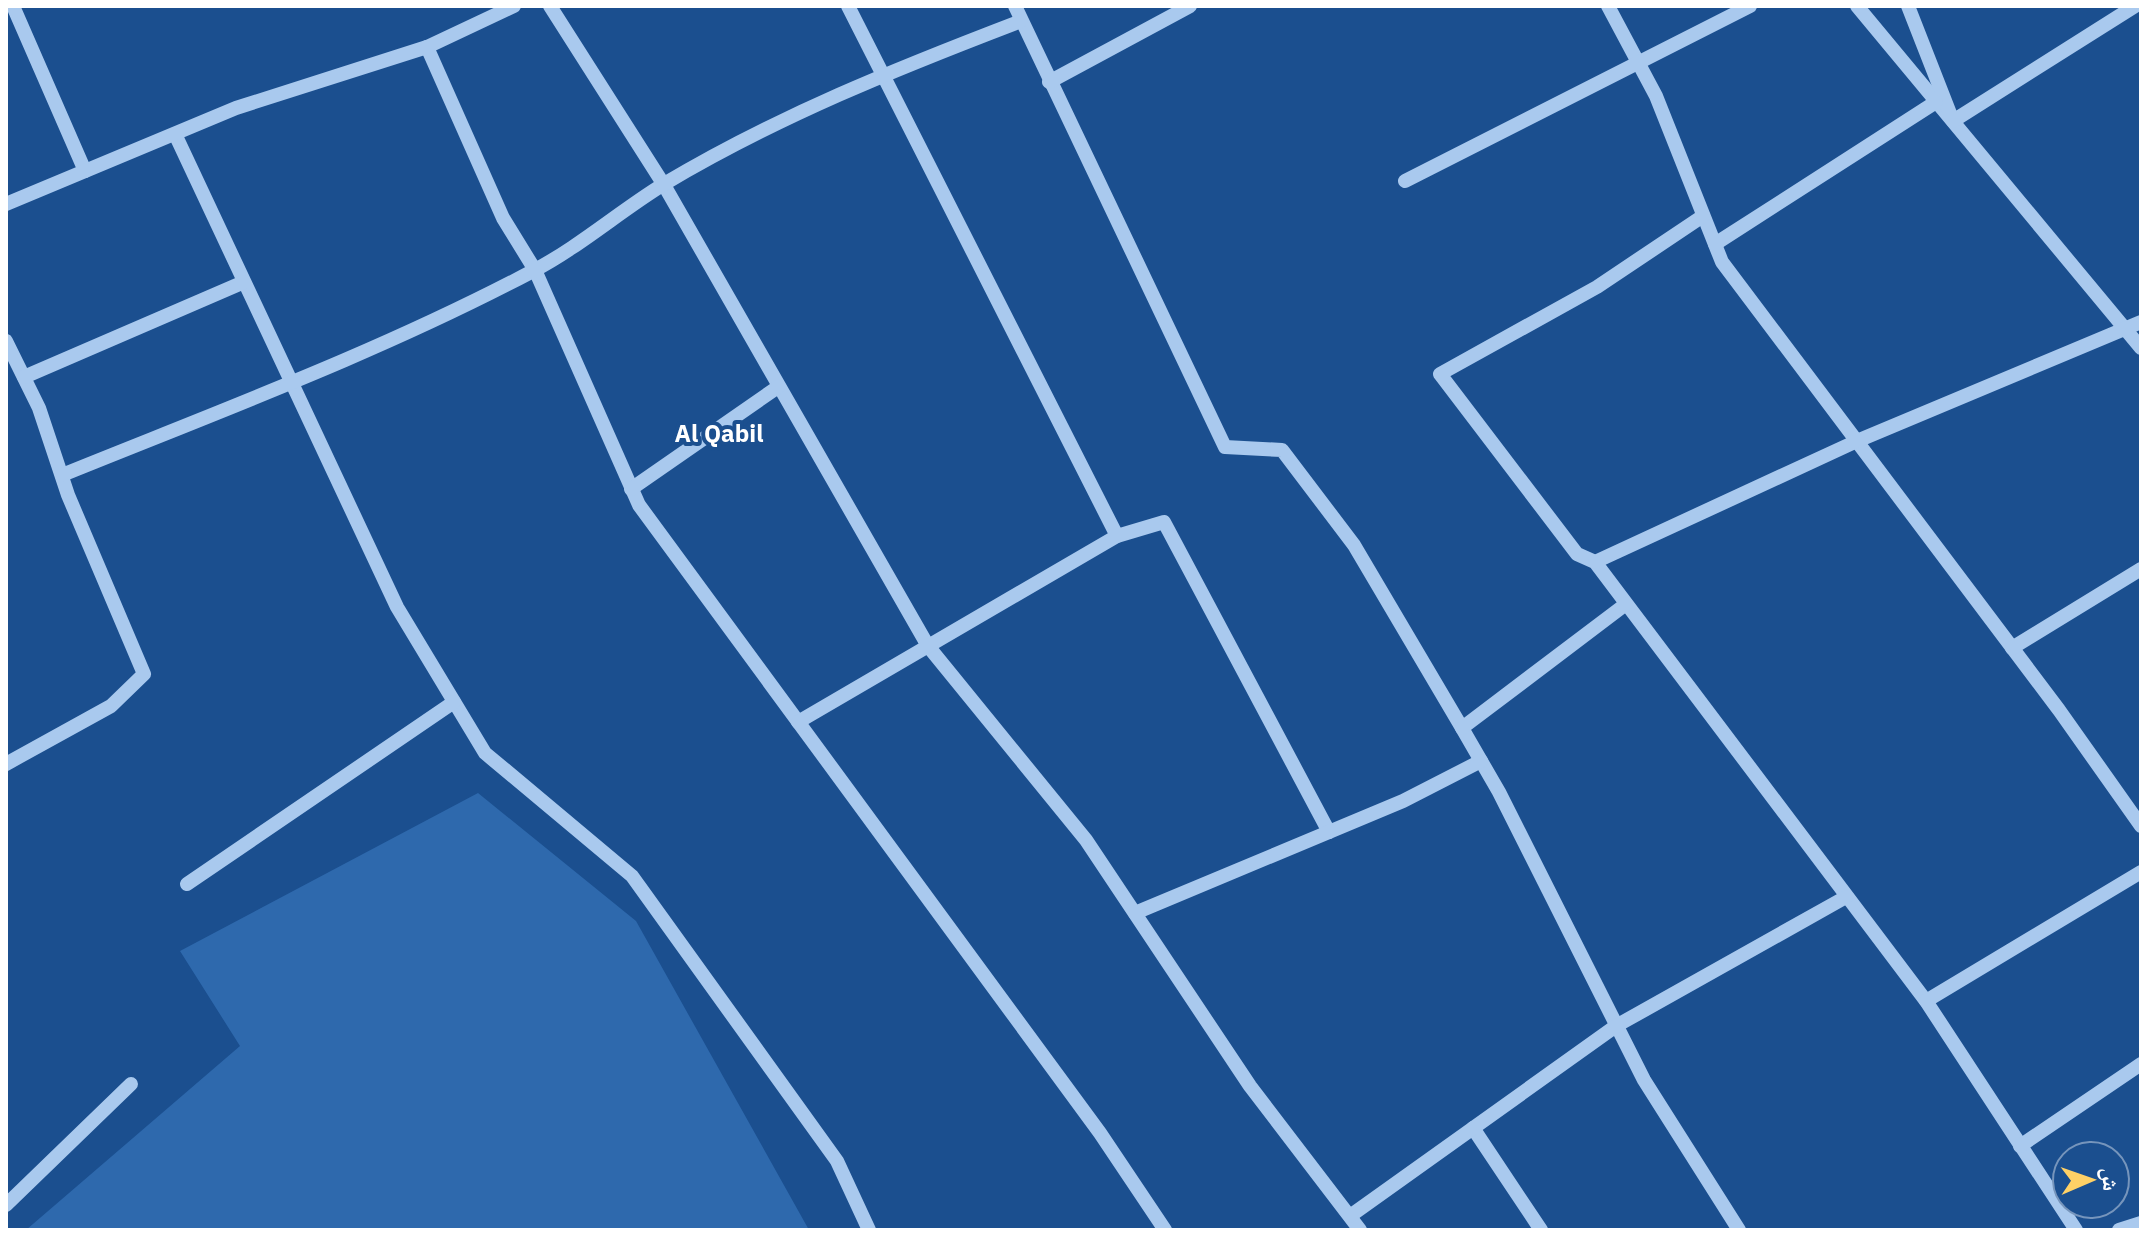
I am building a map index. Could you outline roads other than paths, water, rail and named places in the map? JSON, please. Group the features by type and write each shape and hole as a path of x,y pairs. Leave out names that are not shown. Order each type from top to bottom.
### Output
{"street":[{"path":"13,6 85,171"},
{"path":"6,204 236,108 427,47 514,6"},
{"path":"550,6 664,185 928,646 1086,840 1250,1086 1360,1230"},
{"path":"848,6 1117,536"},
{"path":"1015,6 1225,447 1282,450 1354,545 1481,761 1644,1080 1739,1230"},
{"path":"1049,82 1190,6"},
{"path":"1608,6 1656,96 1722,262 2012,648 2141,826"},
{"path":"1405,181 1750,6"},
{"path":"1857,6 2141,348"},
{"path":"1908,6 1953,121"},
{"path":"1953,121 2135,6"},
{"path":"62,475 357,355 535,270 664,185 776,122 883,74 1021,21"},
{"path":"427,47 503,218 535,270 639,505 1100,1133 1165,1230"},
{"path":"1715,244 1936,102"},
{"path":"175,134 397,607 485,753 632,876 837,1161 869,1230"},
{"path":"1703,216 1597,287 1440,374 1577,554 1595,562 1926,1001 2076,1230"},
{"path":"24,377 244,282"},
{"path":"1595,562 1857,441 2141,322"},
{"path":"6,341 24,377 144,674 111,706 6,764"},
{"path":"631,489 778,387"},
{"path":"798,722 1117,536 1164,522 1329,832"},
{"path":"2012,648 2141,569"},
{"path":"1462,728 1626,604"},
{"path":"187,884 454,702"},
{"path":"1135,913 1403,801 1481,761"},
{"path":"1926,1001 2141,872"},
{"path":"1350,1216 1616,1026 1846,897"},
{"path":"2020,1146 2141,1064"},
{"path":"6,1205 131,1084"},
{"path":"1473,1128 1541,1230"},
{"path":"2119,1230 2141,1223"}],"district":[{"name":"Al Qabil","path":"719,434"}]}
